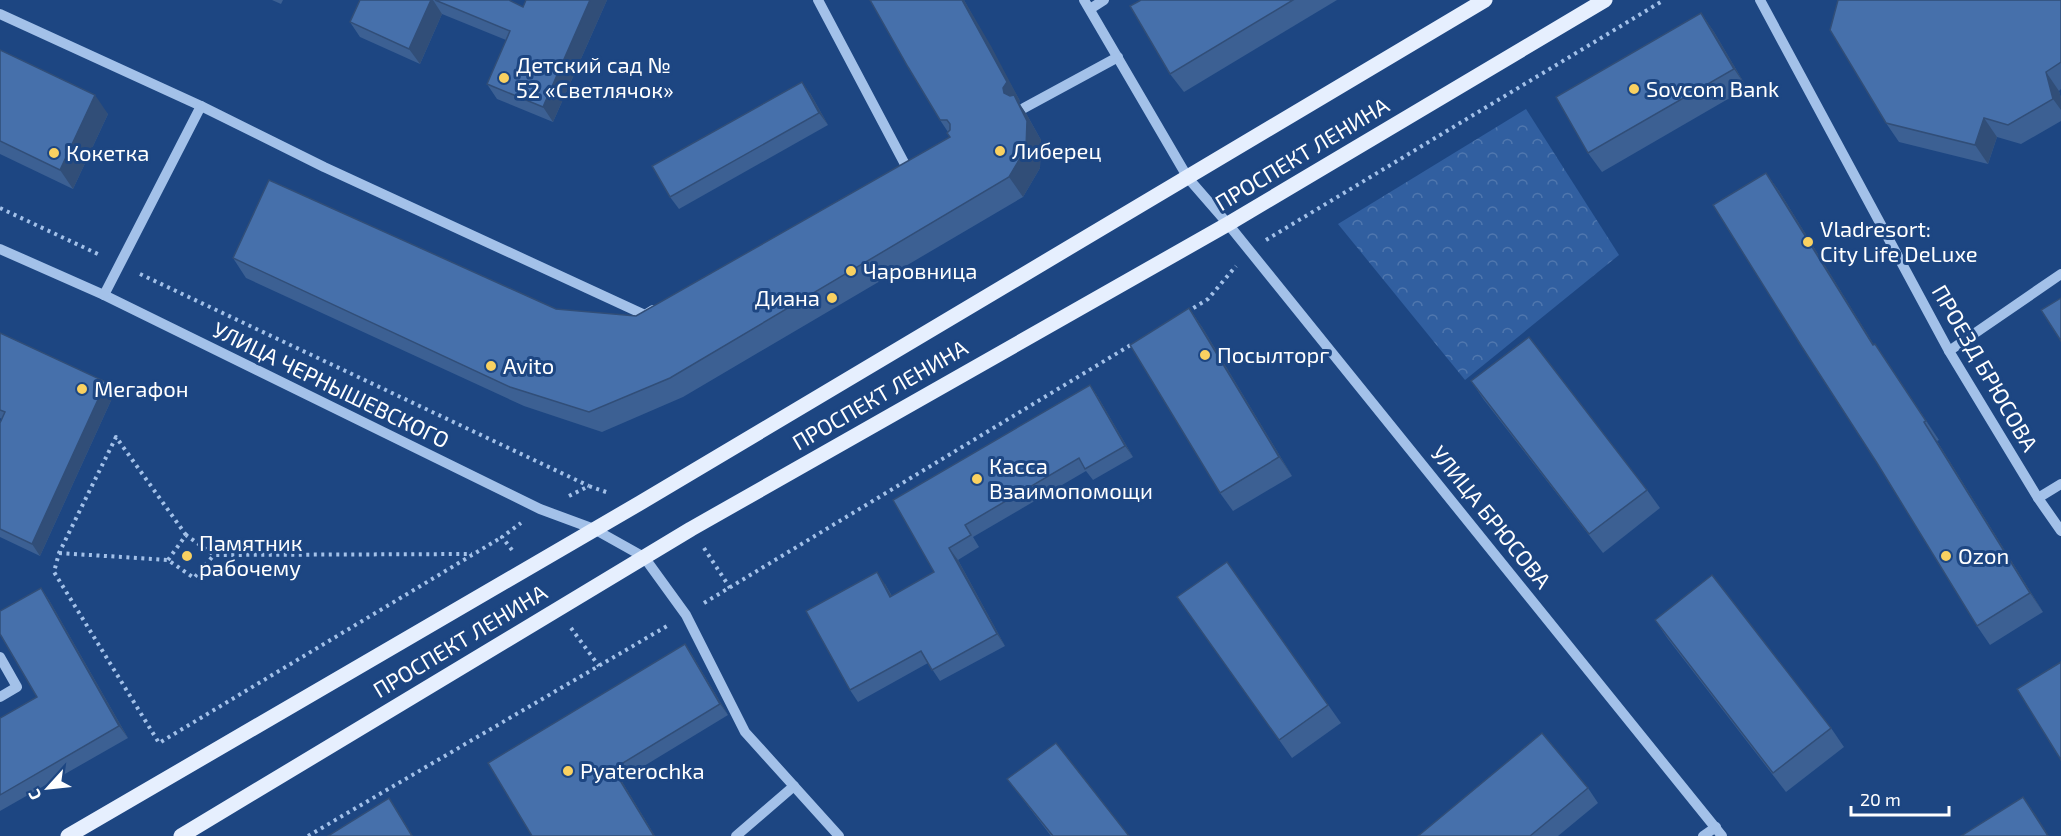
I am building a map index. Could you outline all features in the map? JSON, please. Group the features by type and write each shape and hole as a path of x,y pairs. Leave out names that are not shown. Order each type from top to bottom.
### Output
{"main road":[{"name":"ПРОСПЕКТ ЛЕНИНА","path":"68,836 594,529 1485,0"},
{"name":"ПРОСПЕКТ ЛЕНИНА","path":"182,836 644,557 1228,224 1605,0"}],"street":[{"path":"818,0 914,170 899,179"},
{"path":"1087,5 1104,0"},
{"name":"ПРОЕЗД БРЮСОВА","path":"1760,0 1949,351 2038,498 2061,531"},
{"name":"УЛИЦА БРЮСОВА","path":"1087,5 1188,178 1250,250 1719,831"},
{"path":"0,14 645,315 665,304"},
{"path":"1024,108 1118,57"},
{"path":"104,295 201,106"},
{"name":"УЛИЦА ЧЕРНЫШЕВСКОГО","path":"0,249 104,295 540,509 594,529 644,557"},
{"path":"1949,351 2061,274"},
{"path":"2038,498 2061,484"},
{"path":"644,557 686,615 745,732 839,836"},
{"path":"0,657 17,687 0,697"},
{"path":"736,836 794,786"},
{"path":"1703,836 1719,831"}],"path":[{"path":"1177,318 1208,299 1250,250 1288,225 1664,0"},
{"path":"0,208 589,486"},
{"path":"308,836 686,615 1136,342"},
{"path":"472,554 214,555 186,535 116,437 59,553 54,572 159,743 501,537"},
{"path":"168,560 186,535"},
{"path":"59,553 168,560 194,578 214,555"}],"green space":[{"path":"1526,109 1619,255 1465,380 1338,224"}],"building":[{"path":"360,0 431,0 409,49 350,22"},
{"path":"435,0 509,0 523,7 526,0 590,0 543,107 487,84 510,31"},
{"path":"870,0 962,0 1007,82 1003,88 1004,93 1014,95 1027,121 1026,148 1009,177 670,378 589,412 510,387 233,258 269,180 556,309 636,316 950,137 947,133 950,130 950,124 947,120 940,120"},
{"path":"1141,0 1293,0 1170,74 1130,6"},
{"path":"1838,0 2061,0 2061,62 2046,72 2053,99 2008,125 1984,118 1975,145 1886,123 1830,30"},
{"path":"1701,13 1734,69 1588,153 1556,97"},
{"path":"0,50 95,95 60,170 0,141"},
{"path":"802,82 819,113 670,197 652,166"},
{"path":"1766,173 1873,345 1875,344 1926,421 1924,422 2030,593 1977,626 1877,463 1713,205"},
{"path":"2061,298 2061,341 2041,310"},
{"path":"1189,308 1279,457 1220,493 1130,345"},
{"path":"0,333 106,382 32,544 0,529 0,423 5,412 0,410"},
{"path":"1529,337 1647,490 1589,534 1471,381"},
{"path":"1090,385 1125,446 1085,469 1079,458 965,525 971,535 949,548 997,634 932,670 921,651 850,690 806,611 877,572 890,597 934,572 893,500"},
{"path":"1227,562 1328,705 1279,740 1177,597"},
{"path":"1712,575 1831,728 1773,773 1655,620"},
{"path":"41,588 119,726 0,795 0,718 37,697 0,634 0,611"},
{"path":"685,644 720,704 613,769 654,836 532,836 488,763"},
{"path":"2061,662 2061,760 2017,689"},
{"path":"1542,733 1588,788 1530,836 1418,836"},
{"path":"1056,743 1129,836 1053,836 1007,779"},
{"path":"2023,797 2048,836 1961,836"},
{"path":"389,798 412,836 328,836"}],"place":[{"name":"Детский сад № 52 «Светлячок»","path":"504,78"},
{"name":"Sovcom Bank","path":"1634,89"},
{"name":"Либерец","path":"1000,151"},
{"name":"Кокетка","path":"54,153"},
{"name":"Vladresort: City Life DeLuxe","path":"1808,242"},
{"name":"Чаровница","path":"851,271"},
{"name":"Диана","path":"832,298"},
{"name":"Посылторг","path":"1205,355"},
{"name":"Avito","path":"491,366"},
{"name":"Мегафон","path":"82,389"},
{"name":"Касса Взаимопомощи","path":"977,479"},
{"name":"Памятник рабочему","path":"187,556"},
{"name":"Ozon","path":"1946,556"},
{"name":"Pyaterochka","path":"568,771"}]}
